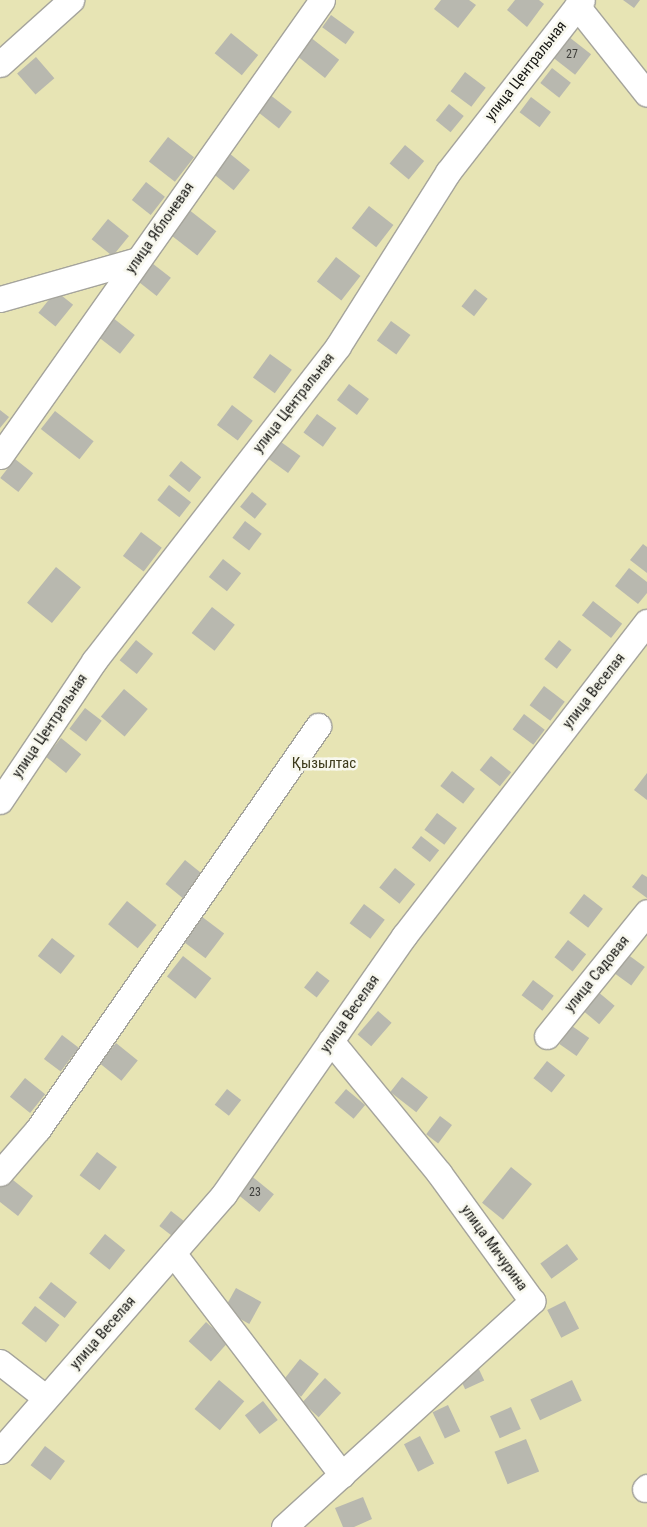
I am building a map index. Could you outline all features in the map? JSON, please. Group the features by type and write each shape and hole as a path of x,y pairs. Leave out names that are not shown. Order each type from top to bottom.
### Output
{"street":[{"path":"0,64 71,0"},
{"name":"улица Яблоневая","path":"0,456 322,0"},
{"path":"579,3 647,94"},
{"name":"улица Центральная","path":"0,801 94,661 338,346 448,172 579,3"},
{"path":"0,299 138,260"},
{"name":"улица Веселая","path":"0,1451 224,1194 404,936 647,622"},
{"path":"0,1173 38,1130 318,726"},
{"name":"улица Садовая","path":"547,1036 647,912"},
{"name":"улица Мичурина","path":"284,1527 532,1301 439,1173 332,1041"},
{"path":"173,1254 342,1474"},
{"path":"0,1362 46,1398"}],"green space":[{"name":"Қызылтас","path":"0,0 647,0 647,1527 0,1527"}],"building":[{"path":"441,0 469,0 476,5 458,28 434,9"},
{"path":"515,0 539,0 544,4 527,27 507,10"},
{"path":"623,0 640,0 634,8"},
{"path":"331,15 354,32 346,44 322,27"},
{"path":"231,33 258,55 242,75 215,53"},
{"path":"310,37 339,60 325,78 296,55"},
{"path":"569,37 591,54 575,75 553,57"},
{"path":"36,57 54,78 36,95 17,73"},
{"path":"552,68 571,83 559,98 540,83"},
{"path":"465,72 486,88 471,107 451,91"},
{"path":"269,94 292,112 279,128 256,111"},
{"path":"531,97 551,112 540,127 520,112"},
{"path":"449,104 464,116 451,132 436,120"},
{"path":"168,137 194,157 175,182 149,161"},
{"path":"405,145 424,161 409,179 390,163"},
{"path":"229,153 250,170 234,190 213,173"},
{"path":"146,182 165,197 151,215 132,200"},
{"path":"369,206 393,225 376,247 352,228"},
{"path":"188,209 216,231 197,256 169,233"},
{"path":"108,219 129,236 113,256 92,239"},
{"path":"336,257 360,276 341,301 317,281"},
{"path":"148,260 171,278 157,296 134,278"},
{"path":"475,289 488,299 474,316 461,306"},
{"path":"56,291 73,305 55,327 38,313"},
{"path":"108,314 135,335 120,354 93,333"},
{"path":"391,321 410,335 396,355 377,340"},
{"path":"270,354 292,370 275,393 253,377"},
{"path":"349,384 369,399 357,415 337,400"},
{"path":"232,405 253,421 238,441 217,425"},
{"path":"0,410 9,417 0,428"},
{"path":"55,411 94,441 79,459 41,429"},
{"path":"317,414 336,428 323,447 303,433"},
{"path":"281,442 300,456 288,473 269,459"},
{"path":"15,459 33,473 18,492 0,478"},
{"path":"181,461 201,477 189,492 169,476"},
{"path":"169,485 191,502 179,517 157,500"},
{"path":"252,492 267,504 255,519 240,507"},
{"path":"245,521 262,534 249,550 232,538"},
{"path":"141,532 162,548 144,572 123,556"},
{"path":"643,544 647,547 647,573 630,560"},
{"path":"223,559 241,573 227,591 209,577"},
{"path":"56,567 81,587 52,623 27,603"},
{"path":"629,568 647,582 647,593 638,604 615,586"},
{"path":"593,601 622,624 611,638 582,615"},
{"path":"212,607 235,625 215,651 192,633"},
{"path":"136,640 153,654 137,674 120,660"},
{"path":"559,640 572,650 557,669 544,659"},
{"path":"544,686 565,702 550,721 530,705"},
{"path":"124,689 148,709 125,737 101,717"},
{"path":"85,708 102,721 86,741 69,729"},
{"path":"524,714 545,730 533,745 513,729"},
{"path":"61,738 81,754 66,773 46,757"},
{"path":"491,756 511,772 500,786 480,770"},
{"path":"452,771 475,789 463,804 440,786"},
{"path":"647,773 647,800 634,790"},
{"path":"437,813 457,828 444,845 424,830"},
{"path":"421,836 439,850 430,862 412,848"},
{"path":"185,860 205,876 186,900 165,884"},
{"path":"395,868 415,884 399,904 379,887"},
{"path":"642,874 647,877 647,898 632,887"},
{"path":"584,894 603,909 588,928 569,913"},
{"path":"127,901 157,925 138,948 108,924"},
{"path":"364,904 385,920 370,939 350,923"},
{"path":"197,913 224,933 205,958 178,938"},
{"path":"52,938 75,956 61,974 38,956"},
{"path":"568,940 586,954 573,971 554,957"},
{"path":"627,954 645,967 631,986 613,973"},
{"path":"183,956 211,978 195,999 167,976"},
{"path":"317,971 330,981 317,997 304,988"},
{"path":"533,980 554,996 542,1011 522,995"},
{"path":"597,991 615,1006 599,1024 582,1009"},
{"path":"378,1011 392,1023 371,1046 358,1034"},
{"path":"572,1026 589,1038 577,1056 559,1044"},
{"path":"62,1035 79,1048 61,1072 44,1059"},
{"path":"116,1043 138,1061 121,1081 100,1063"},
{"path":"547,1061 565,1075 552,1092 533,1078"},
{"path":"402,1077 428,1097 416,1112 390,1092"},
{"path":"25,1078 45,1094 30,1113 10,1097"},
{"path":"227,1089 241,1100 229,1116 215,1105"},
{"path":"346,1089 365,1105 354,1119 334,1103"},
{"path":"440,1116 452,1125 438,1143 426,1134"},
{"path":"97,1152 117,1167 100,1190 80,1175"},
{"path":"511,1167 532,1184 503,1220 482,1203"},
{"path":"249,1174 274,1194 259,1212 235,1192"},
{"path":"8,1176 33,1196 18,1216 0,1202 0,1186"},
{"path":"171,1211 185,1222 173,1237 159,1226"},
{"path":"105,1234 125,1250 109,1270 89,1253"},
{"path":"567,1244 578,1259 551,1279 540,1263"},
{"path":"51,1282 77,1302 65,1318 39,1298"},
{"path":"236,1288 261,1302 249,1324 224,1310"},
{"path":"565,1301 579,1329 561,1338 547,1310"},
{"path":"35,1306 59,1325 46,1342 21,1323"},
{"path":"206,1322 228,1342 211,1361 189,1341"},
{"path":"300,1359 319,1374 301,1397 282,1382"},
{"path":"477,1365 484,1380 465,1389 458,1374"},
{"path":"325,1378 341,1393 319,1417 302,1402"},
{"path":"219,1380 244,1401 220,1430 195,1409"},
{"path":"572,1380 582,1401 540,1420 530,1399"},
{"path":"263,1401 278,1420 260,1434 245,1415"},
{"path":"448,1405 460,1431 445,1438 433,1412"},
{"path":"511,1407 521,1429 500,1438 490,1416"},
{"path":"420,1436 434,1464 418,1472 404,1444"},
{"path":"526,1439 539,1471 508,1484 494,1452"},
{"path":"45,1446 65,1461 51,1480 31,1465"},
{"path":"363,1497 372,1519 354,1527 343,1527 335,1508"}]}
